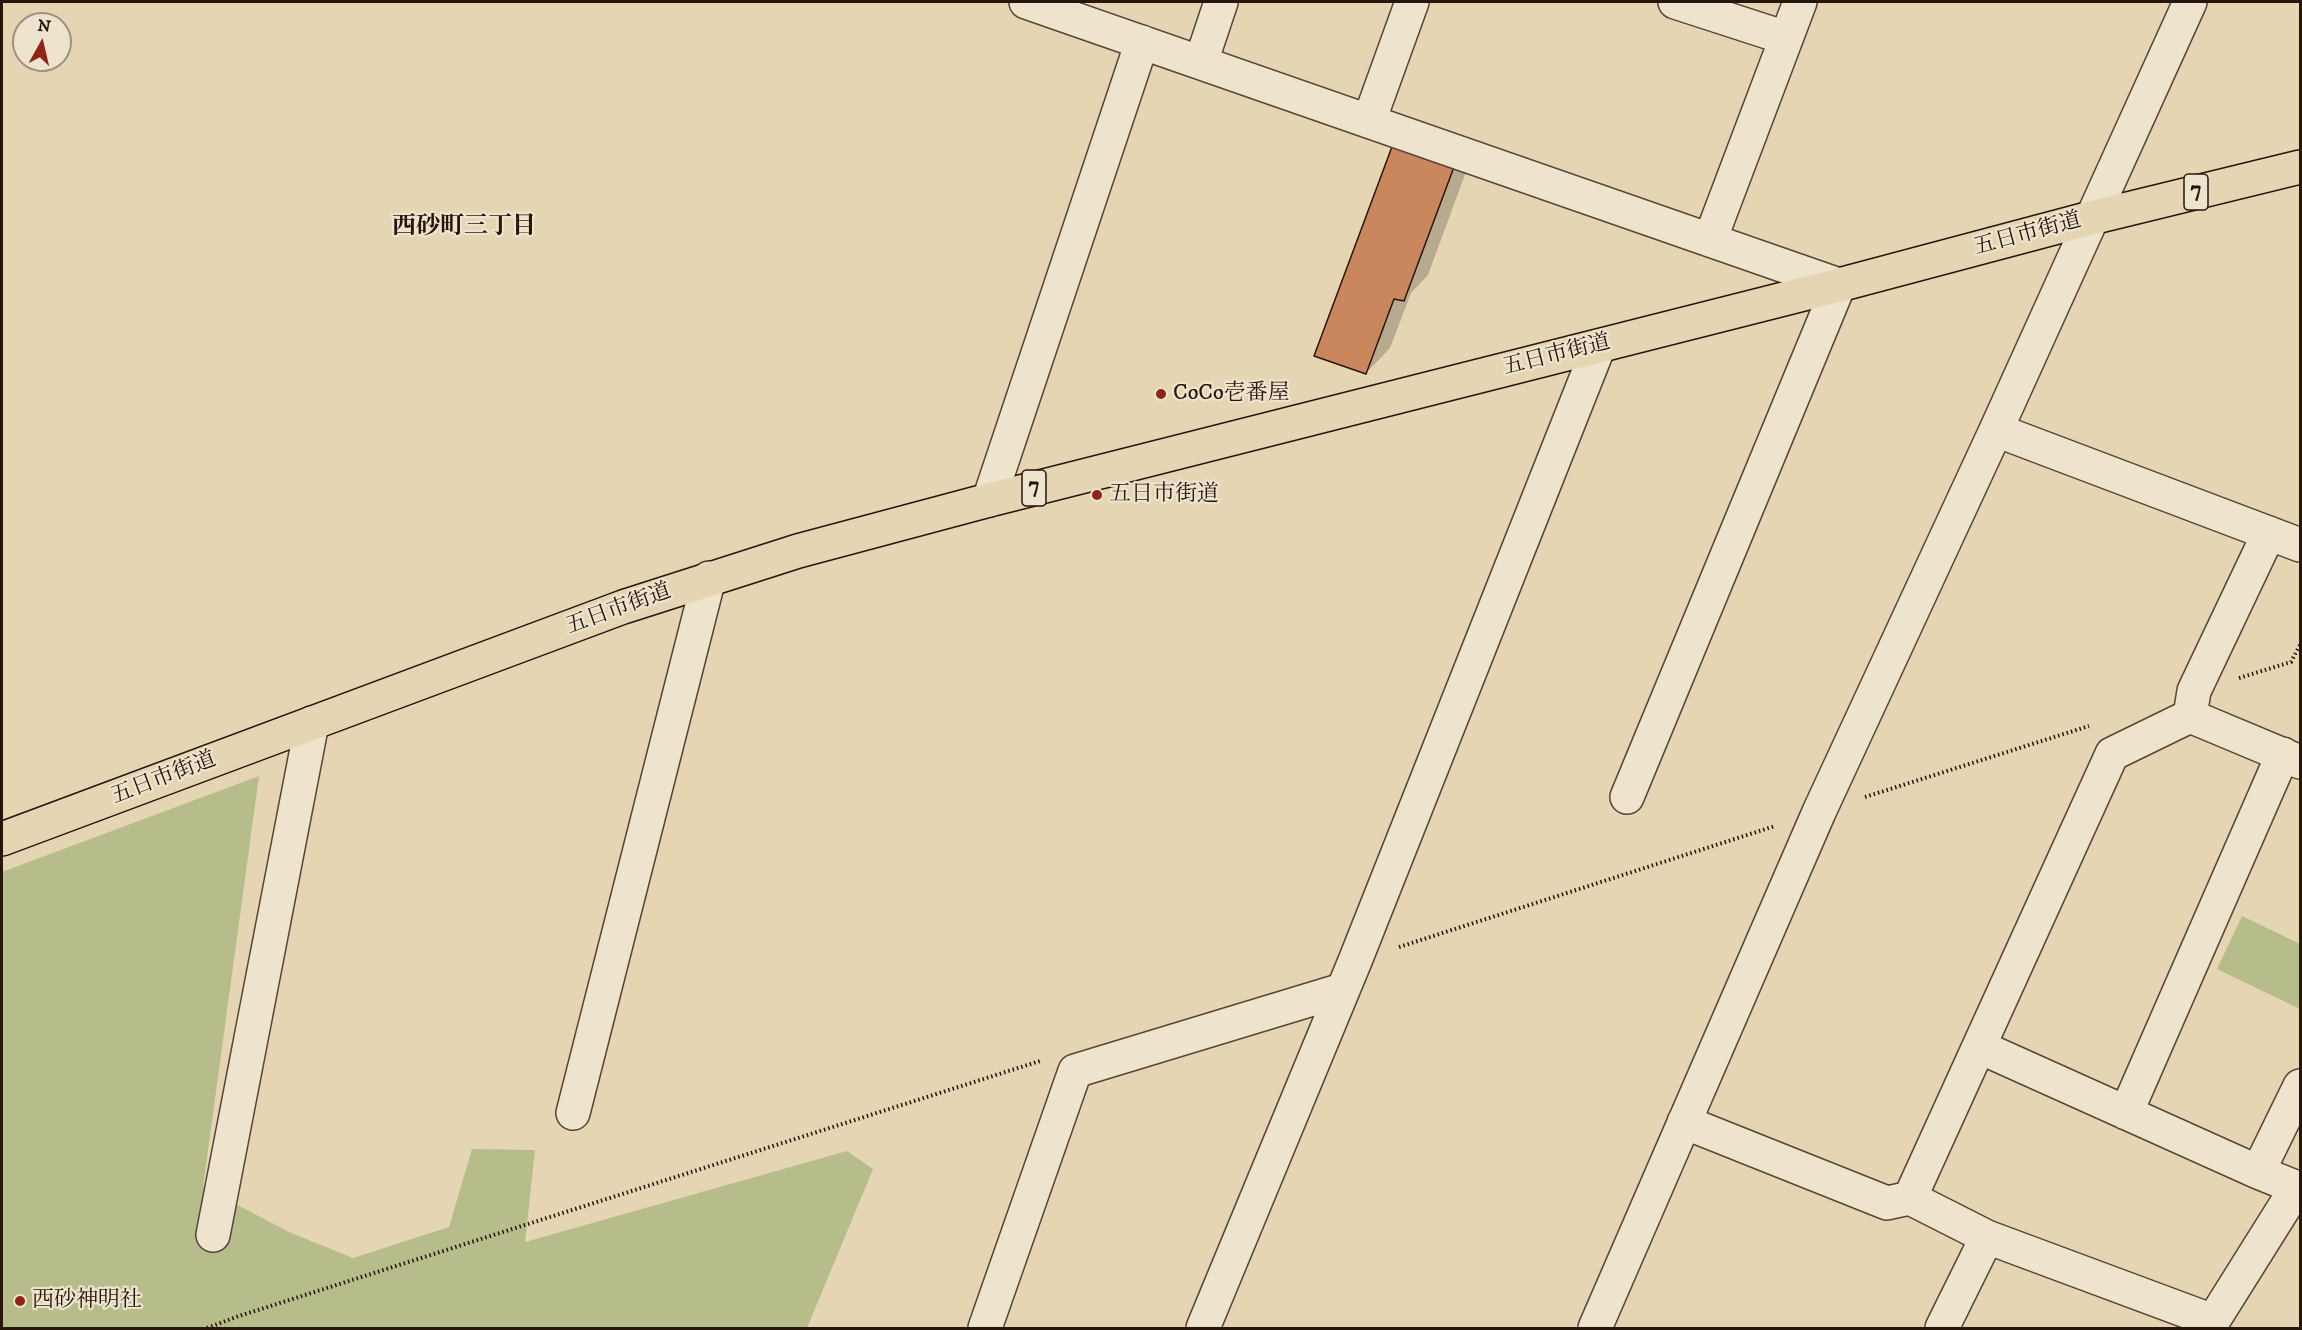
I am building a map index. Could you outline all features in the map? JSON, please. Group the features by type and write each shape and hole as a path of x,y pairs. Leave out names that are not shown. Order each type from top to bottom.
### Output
{"main road":[{"name":"五日市街道","path":"2,839 612,611 798,551 989,500 1839,285 2091,218 2301,167"}],"street":[{"path":"1026,2 1839,285 1627,797"},
{"path":"1201,62 1221,2"},
{"path":"1369,121 1412,2"},
{"path":"1675,2 1786,38"},
{"path":"1710,240 1800,2"},
{"path":"1595,1329 1819,812 1996,430 2190,2"},
{"path":"989,500 1142,42"},
{"path":"1203,1329 1342,990 1599,346"},
{"path":"1996,430 2301,545"},
{"path":"2190,716 2194,691 2269,533"},
{"path":"573,1113 709,578"},
{"path":"1910,1198 2112,754 2190,716 2292,758 2126,1113"},
{"path":"213,1235 312,723"},
{"path":"985,1329 1062,1065 1342,990"},
{"path":"1684,1122 1887,1203 1910,1198 1987,1237 2213,1321 2299,1188 2258,1172 1980,1047"},
{"path":"2258,1172 2301,1086"},
{"path":"1942,1329 1987,1237"}],"path":[{"path":"207,1329 239,1316 1062,1065"}],"green space":[{"path":"259,776 203,1187 289,1232 353,1258 449,1227 472,1149 535,1150 525,1242 847,1151 873,1169 807,1328 2,1328 2,872"},
{"path":"2242,916 2300,944 2300,1009 2217,969"}],"building":[{"path":"1393,144 1454,167 1404,301 1394,299 1366,374 1314,356"}],"place":[{"name":"CoCo壱番屋","path":"1161,394"},
{"name":"五日市街道","path":"1097,495"},
{"name":"西砂神明社","path":"20,1301"}],"district":[{"name":"西砂町三丁目","path":"464,228"}]}
